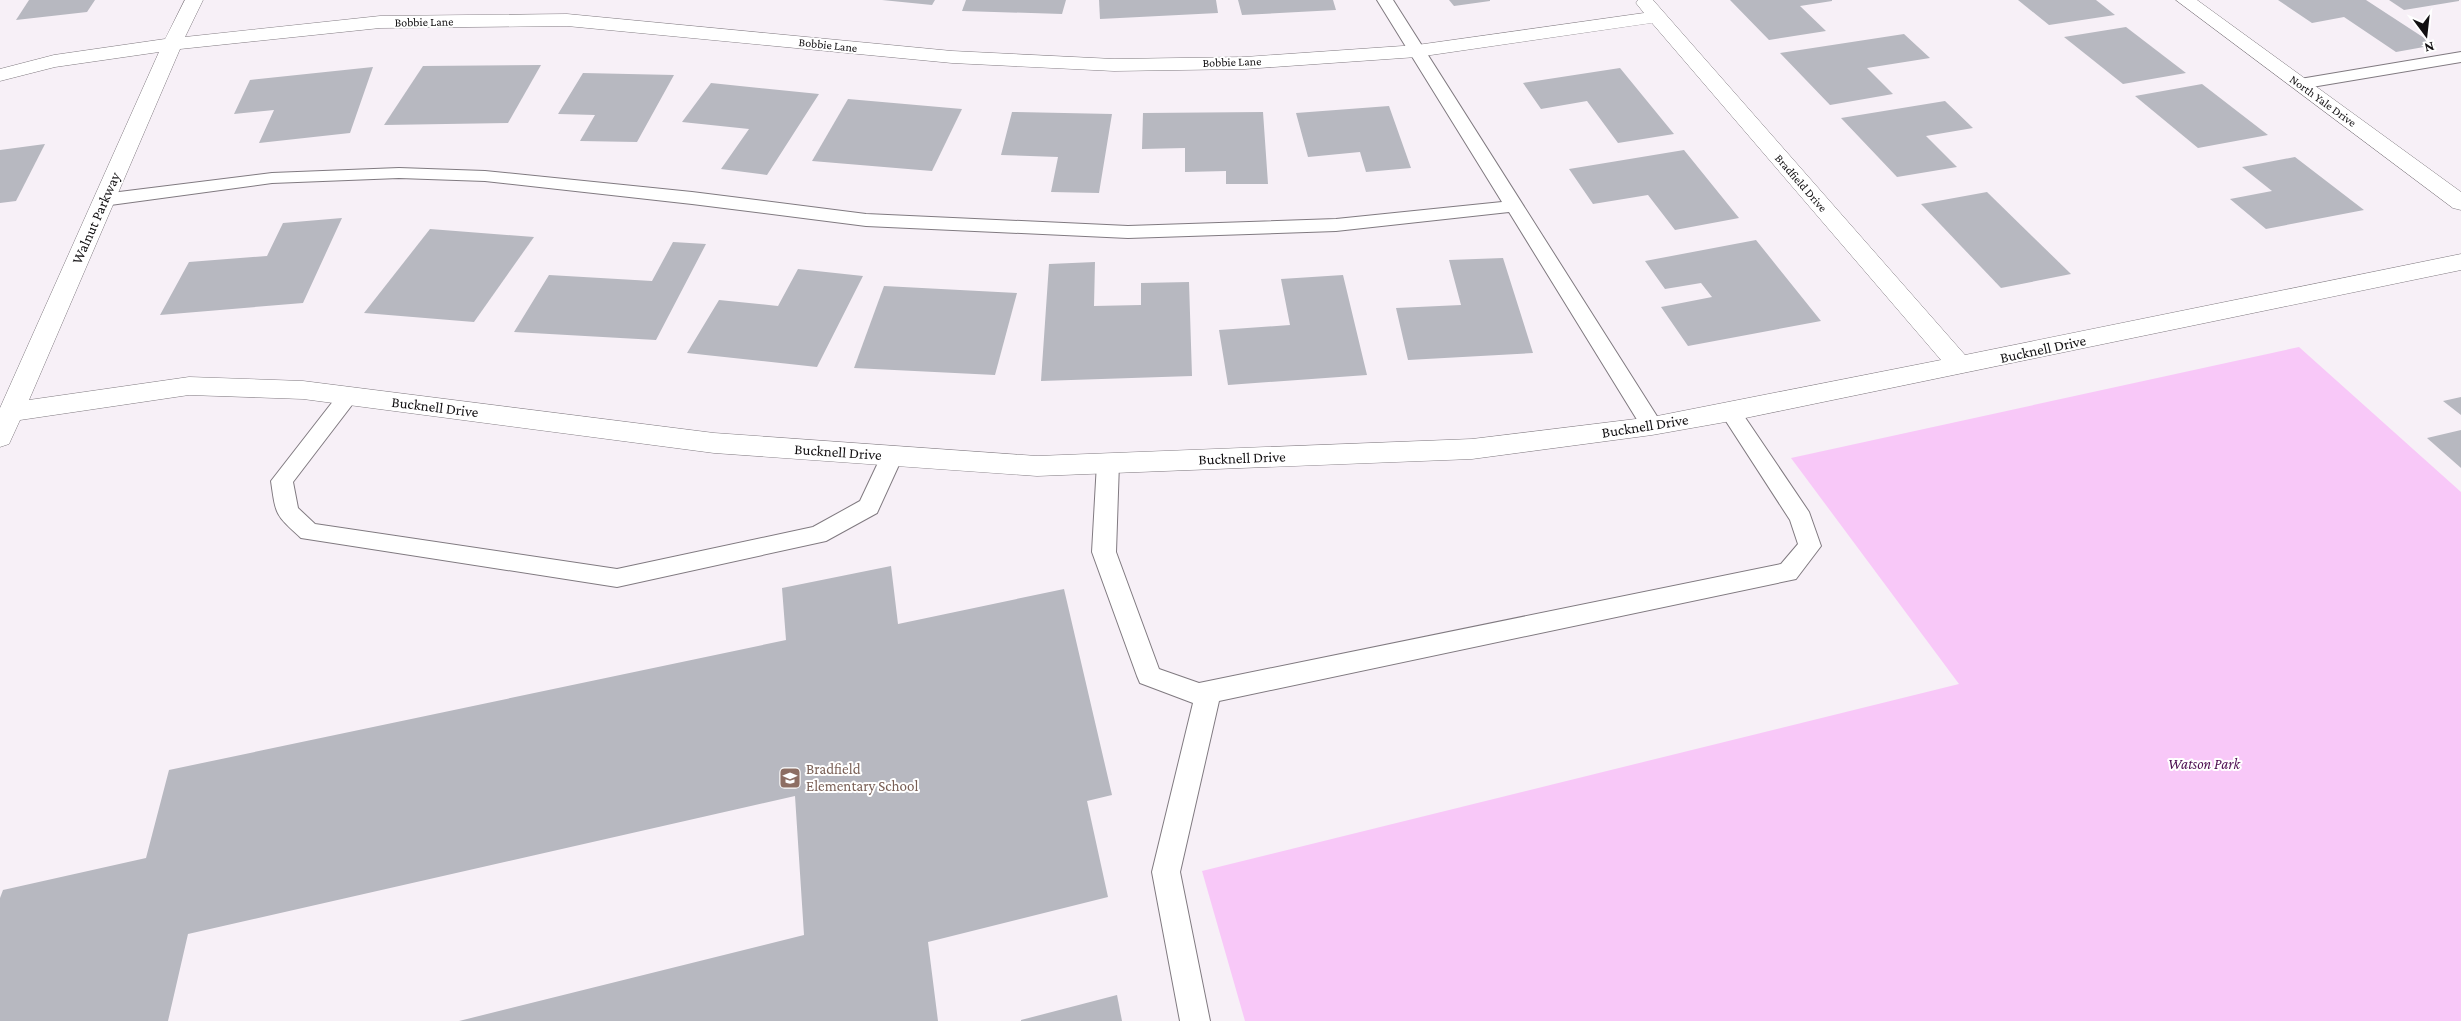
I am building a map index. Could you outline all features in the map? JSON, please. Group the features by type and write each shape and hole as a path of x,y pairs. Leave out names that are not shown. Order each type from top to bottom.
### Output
{"street":[{"name":"Walnut Parkway","path":"0,437 172,44 194,0"},
{"name":"Bradfield Drive","path":"1642,0 1960,366"},
{"name":"North Yale Drive","path":"2185,0 2461,203"},
{"name":"Bobbie Lane","path":"0,75 54,61 172,44 380,22 567,20 952,57 1114,66 1245,63 1417,51 1657,17"},
{"name":"Bucknell Drive","path":"11,412 189,386 304,390 714,443 1037,466 1472,449 1652,426 1731,412 2461,262"}],"lane":[{"path":"1386,0 1652,426"},
{"path":"2300,84 2461,57"},
{"path":"103,200 272,178 399,173 485,176 692,198 866,220 1128,232 1336,225 1514,206"},
{"path":"348,396 282,481 287,512 309,532 617,578 818,534 869,507 892,456"},
{"path":"1108,463 1104,552 1149,676 1199,694 1788,572 1810,546 1801,518 1731,412"},
{"path":"1195,1021 1166,872 1208,693"}],"green space":[{"name":"Watson Park","path":"2299,347 2461,492 2461,1021 1245,1021 1202,871 1959,684 1791,458"}],"building":[{"path":"29,0 95,0 87,12 16,20"},
{"path":"882,0 935,0 932,5"},
{"path":"966,0 1066,0 1062,14 962,11"},
{"path":"1099,0 1216,0 1218,13 1100,19"},
{"path":"1238,0 1333,0 1336,10 1242,15"},
{"path":"1449,0 1490,0 1490,1 1454,6"},
{"path":"1730,0 1832,1 1800,6 1826,31 1769,40"},
{"path":"2018,0 2096,0 2115,15 2049,25"},
{"path":"2278,0 2366,0 2435,45 2396,52 2344,17 2312,23"},
{"path":"2389,0 2459,0 2459,1 2404,10"},
{"path":"2126,27 2186,73 2123,84 2064,37"},
{"path":"1904,34 1930,58 1867,68 1893,94 1830,105 1780,53"},
{"path":"541,65 508,123 384,125 423,66"},
{"path":"373,67 350,133 259,143 274,110 234,114 250,80"},
{"path":"1620,68 1674,134 1618,143 1587,101 1541,109 1523,83"},
{"path":"583,73 674,75 637,142 580,141 595,115 558,114"},
{"path":"711,83 819,94 767,175 721,169 749,129 682,122"},
{"path":"2202,84 2268,135 2198,148 2135,96"},
{"path":"848,99 962,109 932,171 812,161"},
{"path":"1945,101 1973,128 1926,136 1957,167 1897,177 1841,118"},
{"path":"1389,106 1411,168 1366,172 1360,152 1308,157 1296,113"},
{"path":"1012,112 1112,114 1099,193 1051,192 1058,157 1001,155"},
{"path":"1263,112 1268,184 1226,184 1226,171 1185,172 1185,148 1142,149 1143,113"},
{"path":"45,144 16,201 0,203 0,150"},
{"path":"1684,150 1739,218 1675,230 1648,195 1593,204 1569,169"},
{"path":"2295,157 2364,210 2266,229 2230,199 2272,191 2242,167"},
{"path":"1987,192 2071,274 2001,288 1921,204"},
{"path":"342,218 303,303 160,315 189,262 267,256 283,223"},
{"path":"430,229 534,237 474,322 364,313"},
{"path":"1756,240 1821,321 1688,346 1661,307 1712,297 1701,283 1665,289 1645,261"},
{"path":"673,242 706,244 656,340 514,332 549,275 652,281"},
{"path":"1503,258 1533,353 1408,360 1396,308 1461,305 1449,260"},
{"path":"1095,262 1094,306 1141,305 1141,283 1189,282 1192,376 1041,381 1049,264"},
{"path":"798,269 863,276 817,367 687,353 719,300 778,306"},
{"path":"1343,275 1367,375 1228,385 1219,330 1290,325 1281,279"},
{"path":"884,286 1017,293 995,375 854,368"},
{"path":"2461,397 2461,415 2443,401"},
{"path":"2461,430 2461,468 2427,438"},
{"path":"891,566 898,624 1064,589 1112,795 1087,801 1108,897 928,942 938,1021 459,1021 804,935 795,796 188,934 168,1021 0,1021 0,898 3,890 146,858 169,770 786,640 782,588"},
{"path":"1117,995 1122,1021 1021,1021 1021,1020"}],"place":[{"name":"Bradfield Elementary School","path":"790,778"}]}
